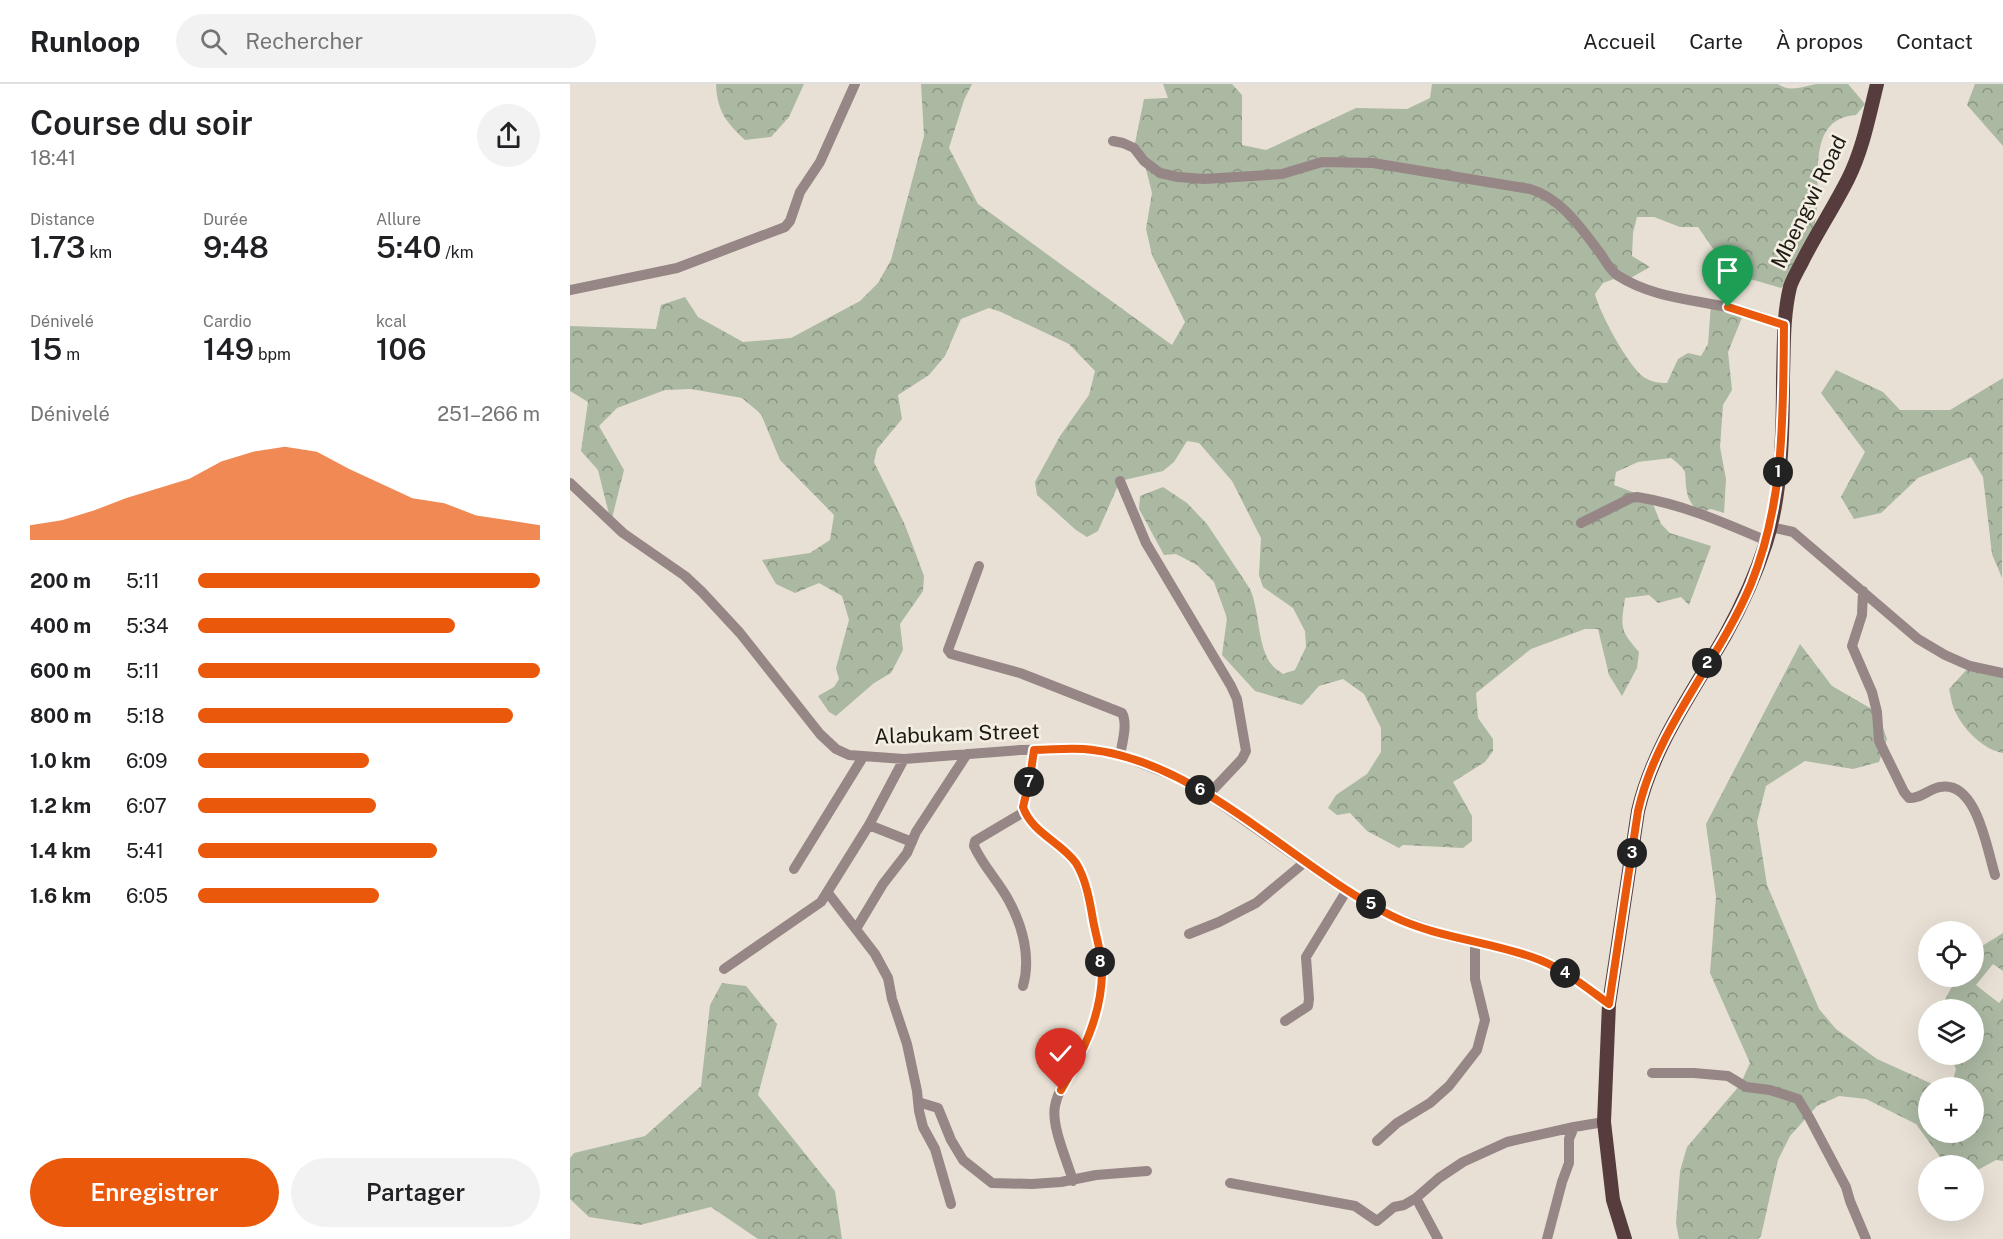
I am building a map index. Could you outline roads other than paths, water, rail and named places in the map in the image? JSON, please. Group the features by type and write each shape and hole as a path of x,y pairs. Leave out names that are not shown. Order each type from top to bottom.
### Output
{"main road":[{"name":"Mbengwi Road","path":"1625,1239 1613,1200 1604,1122 1609,1004 1638,811 1644,785 1686,699 1725,634 1750,586 1768,534 1775,505 1783,422 1784,325 1791,284 1818,230 1848,179 1863,141 1877,84"}],"street":[{"path":"570,290 677,268 785,227 790,221 801,192 820,162 855,84"},
{"path":"1113,141 1134,148 1144,161 1160,173 1178,177 1204,179 1282,174 1322,162 1373,163 1530,189 1540,192 1556,203 1577,223 1614,273 1627,280 1663,296 1736,309 1784,325"},
{"path":"1120,482 1146,543 1237,699 1246,751 1242,759 1208,795"},
{"name":"Alabukam Street","path":"570,483 623,532 685,576 702,592 747,642 819,734 836,749 849,755 904,759 1079,749 1120,756 1174,776 1208,795 1347,890 1392,916 1448,936 1541,960 1577,980 1609,1004"},
{"path":"1581,522 1637,497 1681,507 1729,524 1768,534 1793,532 1918,639 1970,666 2003,673"},
{"path":"980,566 948,650 951,654 1020,673 1122,713 1124,724 1120,756"},
{"path":"1863,591 1862,615 1852,646 1872,692 1877,712 1879,741 1909,798 1940,787 1954,787 1968,798 1977,814 1995,875"},
{"path":"1034,750 1024,812 1040,831 1077,866 1091,911 1102,974 1094,1025 1055,1106 1056,1125 1073,1181"},
{"path":"856,929 883,884 908,853 916,832 967,754"},
{"path":"794,869 863,757"},
{"path":"724,969 810,911 828,893 904,759"},
{"path":"1023,986 1028,970 1020,927 1009,901 974,846 975,841 1024,812"},
{"path":"868,825 912,842"},
{"path":"1189,934 1256,903 1305,862"},
{"path":"1285,1021 1308,1006 1306,957 1347,890"},
{"path":"828,893 875,954 888,978 892,999 907,1044 923,1127 935,1149 951,1204"},
{"path":"1377,1141 1397,1123 1433,1101 1449,1086 1477,1050 1485,1020 1475,979 1476,942"},
{"path":"1652,1073 1728,1076 1746,1087 1770,1090 1798,1100 1846,1187 1866,1239"},
{"path":"918,1102 938,1108 951,1140 963,1160 992,1183 1032,1184 1073,1181 1096,1175 1147,1171"},
{"path":"1230,1183 1340,1202 1355,1206 1377,1221 1394,1207 1416,1198 1462,1162 1507,1142 1604,1122"},
{"path":"1547,1239 1569,1163 1569,1139 1574,1127"},
{"path":"1416,1198 1438,1239"}]}
